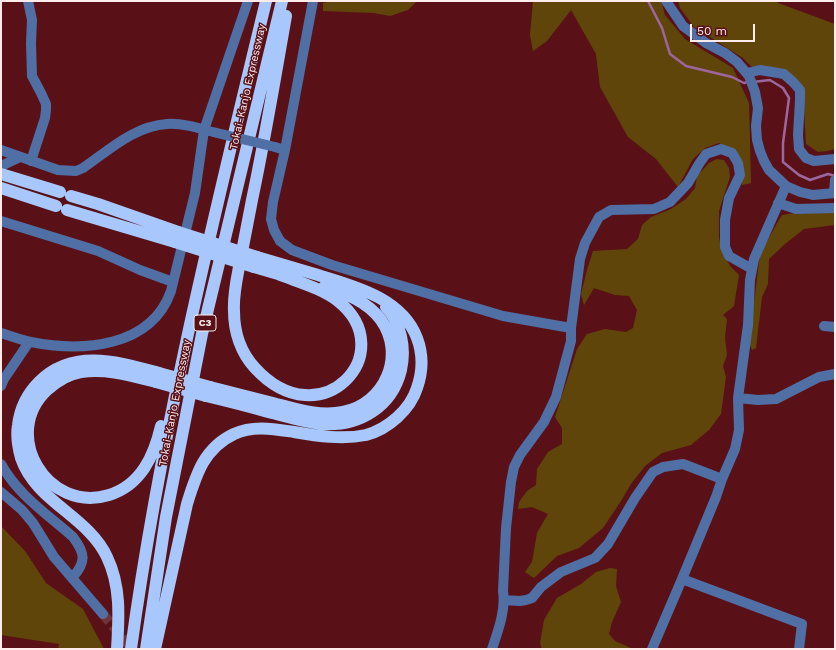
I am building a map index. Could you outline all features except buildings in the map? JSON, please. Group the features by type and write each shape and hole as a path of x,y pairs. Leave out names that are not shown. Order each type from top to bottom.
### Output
{"highway":[{"name":"Tokai-Kanjo Expressway","path":"131,649 148,537 188,330 266,1"},
{"name":"Tokai-Kanjo Expressway","path":"146,649 166,518 202,334 282,1"},
{"path":"256,262 278,274 316,289 333,298 346,309 352,317 360,335 360,356 351,374 345,382 337,388 318,395 308,395 298,394 277,387 256,369 246,356 240,346 234,322 236,285 288,1"},
{"path":"1,174 98,204 176,237"},
{"path":"1,188 61,208 176,237 256,262 337,281 363,290 394,308 406,320 415,333 421,353 422,366 418,384 412,400 397,418 378,431 345,438 275,429 255,428 235,433 225,438 209,453 203,461 187,504 155,649"},
{"path":"158,378 92,371 70,374 51,386 43,393 29,420 29,446 39,471 57,488 69,494 85,497 102,497 115,493 125,487 135,479 146,466 159,436 201,257 212,226"},
{"path":"117,649 119,605 115,578 102,546 85,527 40,489 26,471 19,451 17,429 18,419 26,400 31,392 46,376 64,366 84,361 108,361 120,363 158,378 208,391 322,413 344,412 354,409 371,399 388,377 392,359 390,338 381,320 365,304 345,294 278,274"},
{"path":"208,391 294,419 322,424 346,422 368,415 381,405 391,394 397,384 400,375 403,353 400,332 396,321 381,303 363,290"}],"street":[{"path":"28,1 32,20 30,43 32,76 46,104 45,118 31,161"},
{"path":"1,333 29,342 50,345 91,345 125,338 136,333 146,327 161,310 168,300 174,282 208,131 248,1"},
{"path":"313,1 280,149 270,219 280,241 292,250 332,265 503,316 571,328"},
{"path":"666,1 684,26 706,43 725,52 737,62 748,75 755,92 758,108 756,126 757,140 760,151 769,170 786,186 800,192 813,195 835,188"},
{"path":"748,75 760,70 784,74 793,82 800,90 798,136 799,149 806,158 814,161 835,159"},
{"path":"1,150 58,170 76,171 83,168 132,134 157,125 167,124 181,124 280,149"},
{"path":"492,649 500,623 504,600 503,591 506,528 514,467 520,455 544,422 556,397 571,341 571,328 580,259 599,217 611,210 654,209 670,202 688,183 706,154 721,149 732,154 738,163 740,175 729,198 724,220 725,247 729,256 752,269"},
{"path":"1,166 20,157"},
{"path":"652,649 735,450 739,430 738,398 748,325 750,280 752,269 754,260 786,186"},
{"path":"778,203 796,209 835,208"},
{"path":"1,221 98,251 140,270 174,282"},
{"path":"824,326 835,327"},
{"path":"1,386 4,379 29,342"},
{"path":"738,398 758,400 776,399 819,377 835,374"},
{"path":"1,464 16,487 70,534 78,543 82,550 82,564 78,572 72,578"},
{"path":"504,600 520,601 532,598 541,587 561,572 595,558 608,544 635,498 653,472 663,467 683,464 722,479"},
{"path":"1,492 22,510 33,523 54,557 103,614"},
{"path":"682,579 802,624 799,649"}],"shaded area":[{"path":"332,1 417,1 408,10 390,16 374,13 323,11 323,3"},
{"path":"533,1 661,1 665,15 685,39 733,68 749,103 751,183 742,185 743,167 730,149 719,143 705,148 693,159 678,187 656,159 628,137 600,87 596,54 571,10 547,41 533,51 530,35"},
{"path":"678,1 776,1 835,24 835,149 818,152 806,144 804,109 799,91 785,80 754,69 743,58 694,27 680,8"},
{"path":"717,159 724,160 729,168 730,177 719,211 719,238 723,254 731,267 739,275 734,306 723,315 727,319 725,338 727,355 723,366 726,377 721,414 709,430 691,445 662,453 645,466 631,484 603,528 579,548 557,556 534,578 525,572 532,562 537,533 548,514 532,507 518,509 519,502 527,491 536,485 537,469 548,452 562,444 562,428 555,417 577,349 587,334 605,329 626,332 633,328 637,310 629,296 615,295 594,288 584,305 581,294 593,251 627,249 638,239 642,225 651,217 671,209 686,199 695,188 697,176 709,163"},
{"path":"835,211 835,225 804,229 769,259 768,284 762,297 756,348 752,350 749,343 760,254 776,225 782,215"},
{"path":"1,526 25,551 46,583 83,609 104,649 58,649 59,644 1,635"},
{"path":"610,568 617,569 616,586 621,602 612,622 609,634 615,641 633,649 542,649 540,643 544,620 557,598 581,584 596,572"}],"waterway":[{"path":"648,1 662,28 670,54 686,66 732,77 744,83 748,82"},
{"path":"753,82 770,80 783,88 789,98 783,143 783,162 799,175 810,180 828,174 835,176"}],"tunnel":[{"path":"103,614 132,649"}]}
